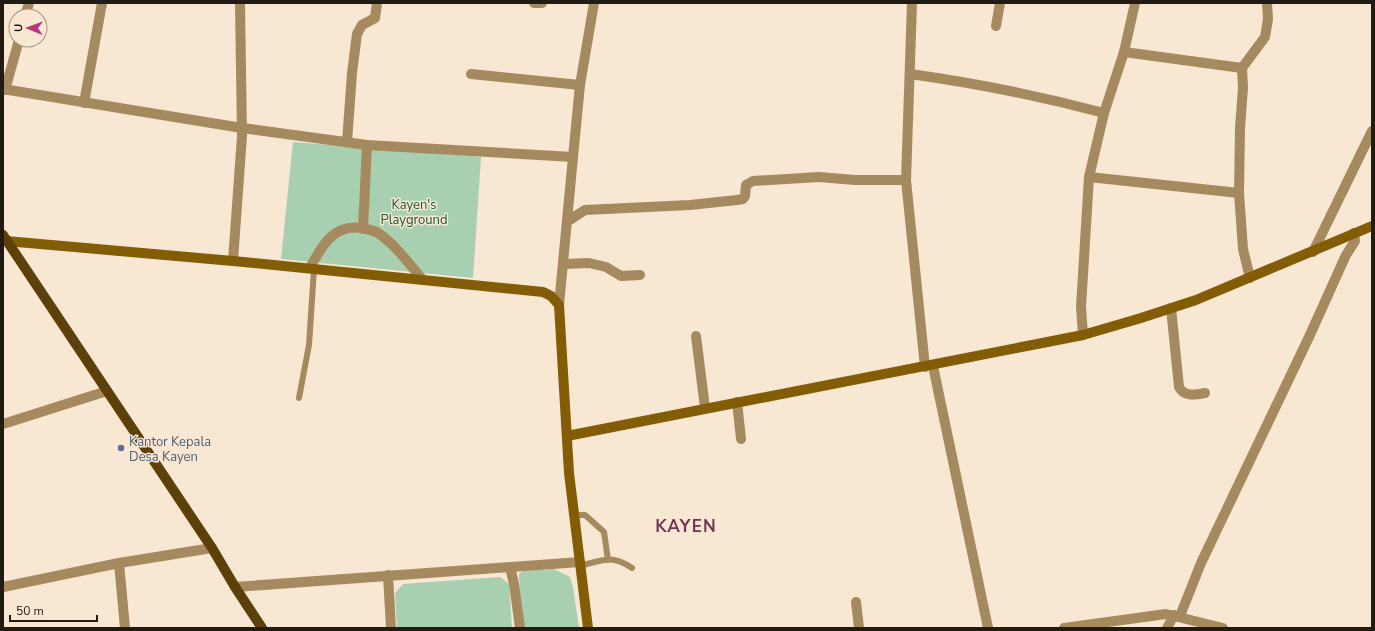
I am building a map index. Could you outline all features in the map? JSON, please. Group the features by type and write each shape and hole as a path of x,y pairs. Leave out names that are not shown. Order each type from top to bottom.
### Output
{"main road":[{"path":"5,238 212,548 234,587 262,628"}],"street":[{"path":"84,102 102,3"},
{"path":"232,261 242,128 240,3"},
{"path":"348,142 352,73 357,34 362,25 375,18 377,3"},
{"path":"534,3 542,3"},
{"path":"588,628 574,515 567,436 559,305 580,85 594,3"},
{"path":"912,3 906,180 929,366 988,628"},
{"path":"996,26 1000,3"},
{"path":"1083,335 1080,307 1089,177 1104,113 1124,52 1135,3"},
{"path":"1250,278 1243,248 1239,192 1240,128 1243,88 1242,68 1264,37 1268,18 1267,3"},
{"path":"17,48 4,90 242,128 367,145 573,157"},
{"path":"1124,52 1242,68"},
{"path":"471,74 580,85"},
{"path":"910,74 973,83 1060,101 1104,113"},
{"path":"1313,252 1372,131"},
{"path":"362,229 367,145"},
{"path":"568,221 585,210 690,205 743,199 745,196 746,185 748,182 753,181 819,177 855,180 906,180"},
{"path":"1089,177 1239,192"},
{"path":"567,436 1083,335 1171,308 1250,278 1372,226"},
{"path":"312,269 321,248 336,233 349,227 377,232 389,242 423,280"},
{"path":"1167,628 1201,563 1309,337 1346,255 1355,241 1354,234"},
{"path":"5,238 543,292 551,296 559,305"},
{"path":"564,264 589,263 606,267 621,276 640,275"},
{"path":"1171,308 1179,387 1181,391 1189,395 1205,393"},
{"path":"696,336 705,408"},
{"path":"3,424 107,391"},
{"path":"737,402 741,439"},
{"path":"3,587 119,563 212,548"},
{"path":"119,563 125,628"},
{"path":"234,587 388,575 580,564"},
{"path":"510,567 520,628"},
{"path":"388,575 391,628"},
{"path":"856,602 859,628"},
{"path":"1064,628 1088,626 1154,615 1173,615 1223,628"}],"lane":[{"path":"299,398 309,345 312,269"},
{"path":"574,515 585,515 604,532 608,560"},
{"path":"580,564 615,558 632,568"}],"green space":[{"name":"Kayen's Playground","path":"293,142 481,157 473,278 281,259"},
{"path":"554,569 570,577 573,587 579,628 522,628 519,574 523,571"},
{"path":"500,577 509,584 512,628 397,628 395,593 403,584"}],"place":[{"name":"Kantor Kepala Desa Kayen","path":"121,448"}],"district":[{"name":"KAYEN","path":"686,526"}]}
